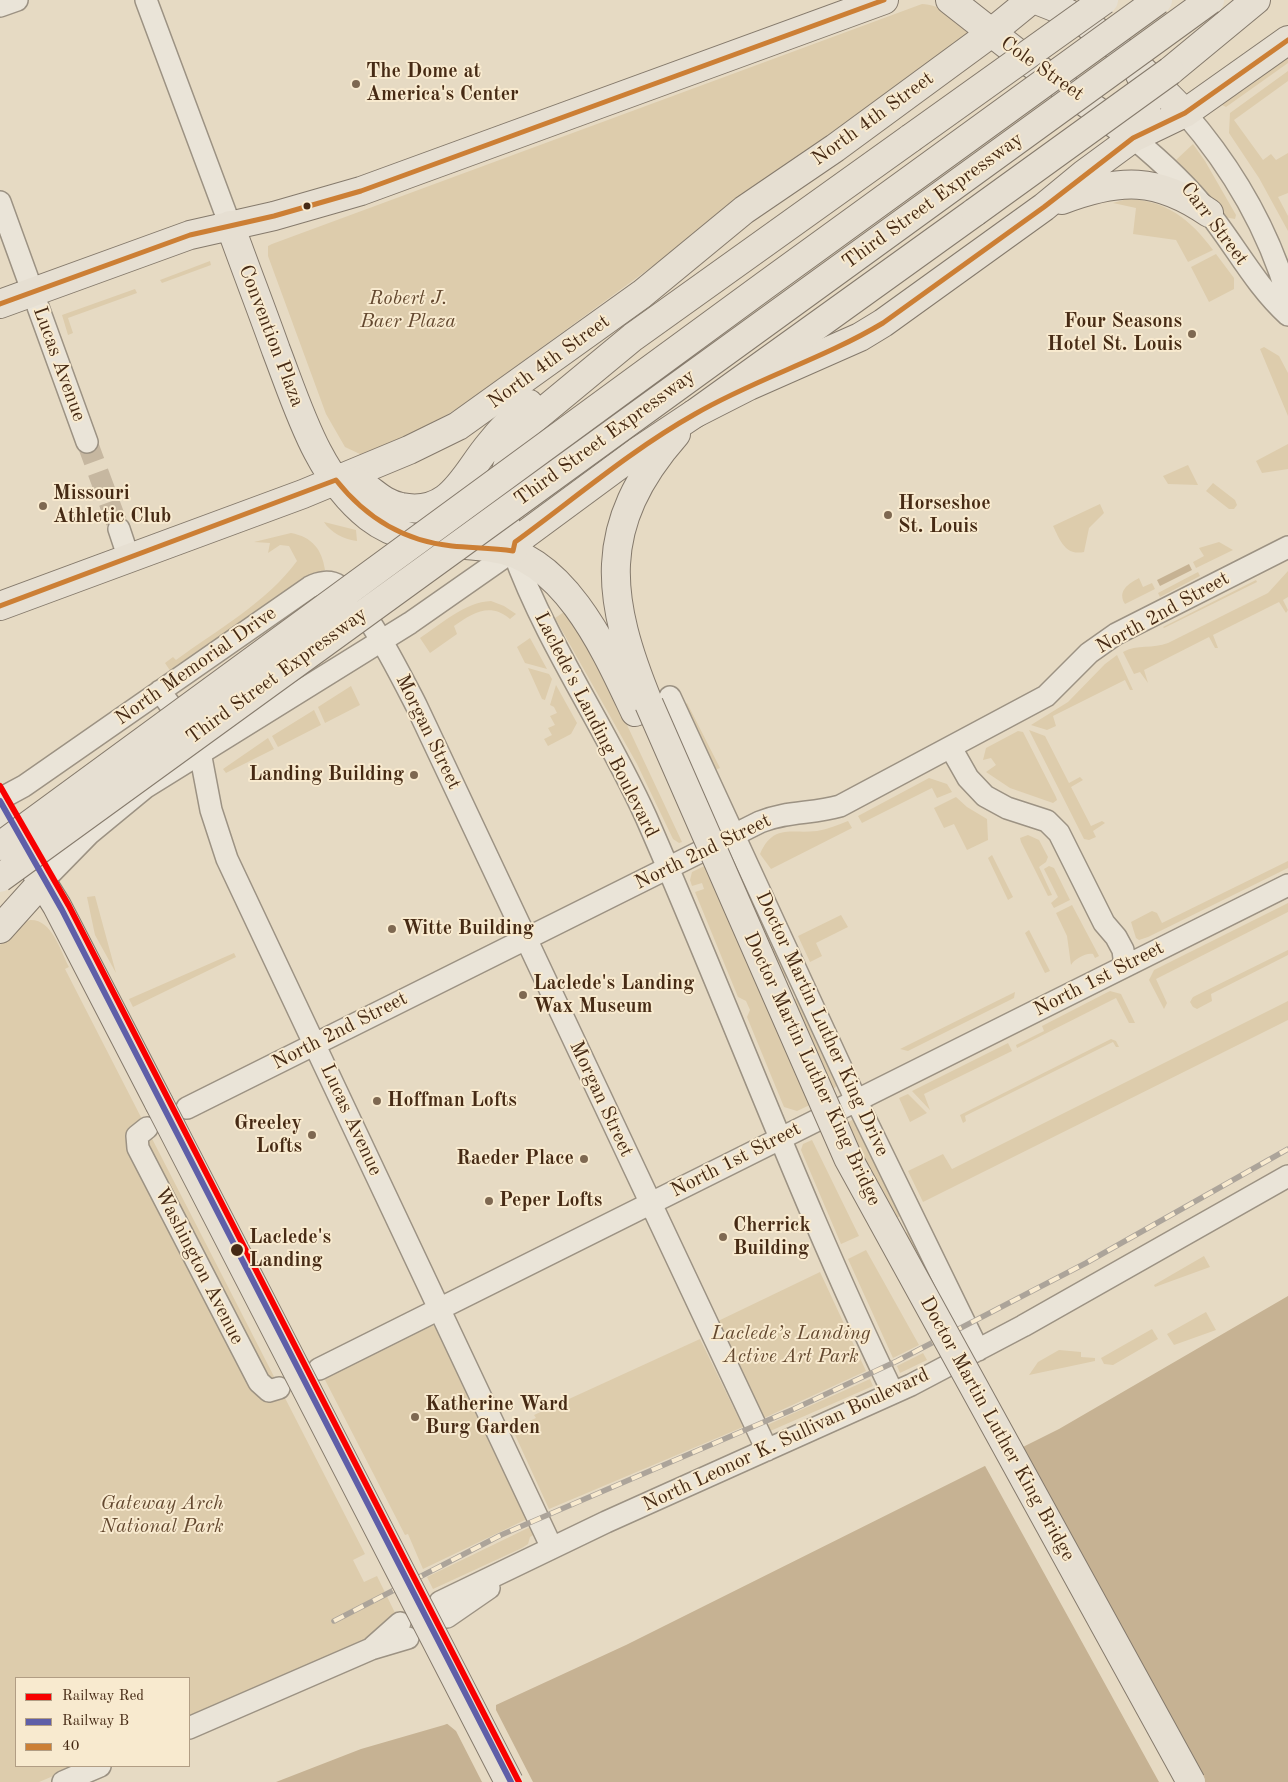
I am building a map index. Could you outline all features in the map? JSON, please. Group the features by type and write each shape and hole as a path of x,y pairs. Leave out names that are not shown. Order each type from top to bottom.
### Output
{"main road":[{"path":"0,304 190,235 291,212 361,191 832,10 884,0"},
{"name":"Cole Street","path":"950,0 991,33 1098,109 1134,138"},
{"name":"North 4th Street","path":"0,606 336,480 440,435 482,411 642,294 744,210 835,148 991,33 1031,0"},
{"path":"1036,0 1075,17 1096,30 1135,64 1185,113"},
{"path":"512,551 501,497 508,463 520,436 544,409 633,337 1104,0"},
{"name":"Third Street Expressway","path":"0,846 756,291 1158,0"},
{"name":"Third Street Expressway","path":"0,878 1210,0"},
{"path":"512,551 515,542 637,452 694,414 1170,71 1256,0"},
{"path":"694,414 749,386 860,337 897,313 1044,207 1071,184 1134,138 1185,113 1288,40"},
{"path":"1134,138 1141,128 1148,102 1144,84 1135,64"},
{"path":"1044,207 1094,189 1125,183 1163,190 1194,203 1209,213"},
{"name":"Convention Plaza","path":"230,225 311,437 336,480 356,506 391,530 431,543 512,551"},
{"path":"336,480 356,480 377,496 403,507 418,508 434,505 456,491 488,446 521,410 543,391 568,373 633,337"},
{"name":"Doctor Martin Luther King Bridge","path":"694,414 659,455 645,477 624,520 618,544 615,579 620,621 628,650 848,1158 1191,1782"},
{"name":"Doctor Martin Luther King Bridge","path":"512,551 545,571 573,603 598,640 651,704 831,1156 858,1211 1170,1782"},
{"path":"0,814 42,881 159,1102 510,1782"},
{"path":"0,929 42,881"}],"street":[{"path":"0,6 17,0"},
{"name":"Convention Plaza","path":"146,0 230,225"},
{"name":"Carr Street","path":"1185,113 1214,148 1242,192 1265,236 1288,297"},
{"name":"Carr Street","path":"1134,138 1181,180 1209,213 1259,285 1288,316"},
{"name":"Lucas Avenue","path":"0,202 87,442"},
{"path":"119,529 129,559"},
{"name":"North 2nd Street","path":"186,1108 734,835 779,815 821,812 840,806 1046,696 1089,653 1116,634 1288,547"},
{"path":"42,881 76,846 146,787 380,641 442,601 512,551"},
{"name":"Laclede's Landing Boulevard","path":"512,551 535,606 629,783 668,868 779,1138 831,1258 893,1393"},
{"name":"North Memorial Drive","path":"0,800 24,786 317,584 327,582 338,585 361,610 380,641"},
{"name":"Morgan Street","path":"380,641 416,705 767,1450"},
{"name":"Lucas Avenue","path":"160,691 190,733 200,752 211,810 222,846 552,1548"},
{"name":"Doctor Martin Luther King Drive","path":"651,704 734,835 856,1100 978,1350"},
{"path":"951,748 968,778 985,796 1007,808 1047,821 1054,826 1104,922 1104,934 1112,952 1125,966"},
{"name":"North 1st Street","path":"319,1368 1288,885"},
{"name":"Washington Avenue","path":"142,1132 138,1148 259,1382 274,1390"},
{"name":"North Leonor K. Sullivan Boulevard","path":"444,1610 481,1595 517,1566 552,1548 893,1393 978,1350 1288,1176"},
{"path":"190,1728 371,1649 404,1630"},
{"path":"62,1782 98,1767"}],"green space":[{"name":"Robert J. Baer Plaza","path":"922,4 935,6 955,17 969,32 968,35 463,405 421,430 362,455 345,447 326,414 268,256 268,246"},
{"path":"1288,53 1288,63 1226,107 1220,104"},
{"path":"1288,71 1288,81 1234,120 1263,160 1271,154 1276,160 1288,153 1288,193 1278,197 1288,216 1288,231 1259,178 1229,133 1230,113"},
{"path":"1193,144 1236,215 1235,219 1224,217 1195,180 1176,160"},
{"path":"1127,199 1154,203 1176,213 1195,229 1213,250 1188,262 1176,240 1133,234 1136,208 1113,203"},
{"path":"1216,254 1234,278 1234,289 1209,302 1191,267"},
{"path":"210,261 211,265 162,283 160,280"},
{"path":"135,289 137,293 68,318 73,333 68,335 62,315"},
{"path":"1264,347 1279,356 1288,373 1288,416 1260,349"},
{"path":"1288,444 1288,469 1262,473 1256,461"},
{"path":"1188,465 1198,485 1168,484 1163,476"},
{"path":"1213,483 1235,500 1237,505 1234,509 1229,509 1206,491"},
{"path":"1100,504 1104,513 1089,528 1084,552 1072,552 1064,546 1053,526"},
{"path":"324,522 356,530 357,541 338,535"},
{"path":"291,533 305,538 315,545 324,563 325,570 313,574 171,672 165,663 173,657 176,660 240,615 285,576 297,561 289,546 280,545 268,553 270,543 254,542"},
{"path":"1219,542 1233,550 1196,568 1193,562 1204,556 1199,548"},
{"path":"1288,571 1288,597 1283,600 1288,610 1286,613 1279,602 1213,635 1218,648 1215,648 1209,637 1144,670 1148,683 1140,672 1134,674 1123,652 1134,648 1168,643 1268,593"},
{"path":"1198,572 1200,576 1160,597 1158,593"},
{"path":"1139,578 1143,587 1152,583 1155,589 1125,604 1122,595 1125,588"},
{"path":"1256,580 1257,582 1163,627"},
{"path":"491,601 504,606 516,614 510,619 503,614 489,610 468,617 454,626 457,634 430,653 420,638 463,609 481,602"},
{"path":"564,612 596,659 682,842 679,843 673,839 637,764 555,618"},
{"path":"530,638 547,669 525,663 517,647"},
{"path":"1117,655 1133,690 1130,690 1125,680 1053,716 1056,726 1047,730 1031,725 1068,702 1105,664"},
{"path":"528,668 549,674 552,679 545,700 542,699"},
{"path":"556,685 577,723 571,734 548,746 544,739 552,735 548,728 555,725 550,716 557,713 554,707 550,705"},
{"path":"351,686 360,705 325,723 318,707"},
{"path":"687,703 720,768 715,770 684,705"},
{"path":"314,710 321,725 278,747 272,736"},
{"path":"1029,730 1045,736 1069,783 1080,777 1083,780 1071,787 1091,826 1102,821 1105,823 1093,831 1096,837 1089,840 1084,839"},
{"path":"1018,731 1023,732 1056,797 1057,800 1053,803 1010,788 986,772 996,765 991,758 983,760 986,748"},
{"path":"268,738 274,749 226,773 223,769"},
{"path":"929,778 947,784 952,792 937,798 932,788 862,823 858,816"},
{"path":"956,797 967,807 987,819 988,840 967,850 954,824 944,828 934,808"},
{"path":"848,821 852,828 771,869 760,854 765,845 777,834 817,831"},
{"path":"1028,835 1039,840 1048,857 1046,862 1039,867 1052,895 1048,896 1021,842 1020,838"},
{"path":"729,854 787,975 784,982 792,997 798,1000 837,1085 827,1097 797,1111 784,1107 747,1017 750,1010 746,1001 738,997 695,892 704,889 702,883 692,886 690,880 692,872"},
{"path":"992,855 1013,897 1008,900 988,858"},
{"path":"1288,861 1288,868 1148,937 1139,940 1136,938 1131,922 1152,911 1157,913 1162,923"},
{"path":"1049,866 1054,868 1070,900 1054,908 1051,903 1058,897 1044,869"},
{"path":"95,896 116,973 95,935 87,897"},
{"path":"1288,903 1288,912 1156,979 1167,1003 1164,1009 1149,980 1154,970"},
{"path":"1072,905 1099,956 1095,958 1093,954 1084,955 1075,960 1071,965 1067,936 1056,913"},
{"path":"841,915 848,927 816,943 822,956 810,962 798,936"},
{"name":"Gateway Arch National Park","path":"30,920 38,921 50,930 59,944 69,967 65,969 365,1554 353,1560 364,1582 377,1576 398,1619 373,1638 190,1718 190,1677 15,1677 15,1767 75,1767 39,1782 0,1782 0,945 21,924"},
{"path":"1029,930 1050,971 1045,973 1025,933"},
{"path":"1288,950 1288,955 1211,994 1212,1001 1197,1009 1190,1002 1193,997"},
{"path":"234,953 236,957 133,1007 129,999"},
{"path":"1110,991 1121,994 1135,1023 1129,1023 1116,998 1017,1048 1016,1045 1044,1031 1042,1026"},
{"path":"1015,992 1014,998 908,1051 900,1049"},
{"path":"1288,1001 1288,1020 923,1202 908,1171 943,1154 952,1169"},
{"path":"1111,1039 1116,1041 1119,1047 1116,1047 1113,1042 965,1116 966,1121 963,1123 960,1115"},
{"path":"1008,1043 1012,1051 924,1094 930,1110 912,1091"},
{"path":"908,1094 927,1113 910,1122 899,1098"},
{"path":"854,1119 899,1212 899,1217 893,1219 844,1124"},
{"path":"812,1140 859,1236 841,1244 801,1150 803,1144"},
{"path":"906,1232 910,1234 954,1328 901,1235"},
{"path":"866,1250 919,1345 893,1358 848,1259"},
{"path":"1204,1256 1210,1267 1155,1287 1154,1285"},
{"name":"Laclede’s Landing Active Art Park","path":"820,1272 866,1371 762,1419 716,1322"},
{"path":"1206,1312 1216,1330 1174,1345 1167,1334"},
{"path":"434,1326 437,1328 529,1518 423,1569 408,1534 405,1535 324,1378 427,1327"},
{"path":"1152,1329 1158,1339 1113,1365 1104,1364 1101,1358"},
{"path":"700,1339 743,1427 549,1509 511,1426 524,1420 525,1423 536,1418 534,1415"},
{"path":"1059,1350 1081,1352 1081,1357 1095,1358 1095,1361 1029,1375 1038,1362"},
{"path":"923,1353 927,1360 900,1373 897,1366"},
{"path":"870,1379 873,1386 768,1432 765,1426"},
{"path":"532,1526 535,1534 530,1537 528,1544 522,1548 433,1589 427,1577"}],"shaded area":[{"path":"1189,564 1192,570 1160,586 1157,580"},
{"path":"1288,1296 1288,1782 276,1782 361,1749 444,1725 496,1705 626,1645 1059,1429"}],"pier":[{"path":"1018,1447 1202,1782 1159,1782 984,1464"},
{"path":"496,1702 496,1710 533,1782 482,1782 456,1731 445,1722"}],"tunnel":[{"path":"87,442 119,529"}],"railway":[{"path":"334,1621 501,1535 794,1409 897,1361 1086,1263 1288,1149"}],"rail line":[{"name":"Red","path":"0,786 69,906 519,1782"},
{"name":"B","path":"0,801 62,910 511,1782"}],"transit line":[{"name":"40","path":"0,304 190,235 274,216 361,191 884,0"},
{"name":"40","path":"0,606 336,480 360,506 402,533 417,539 452,546 513,551 515,542 648,443 695,414 741,390 837,347 883,323 1044,207 1133,138 1185,113 1288,40"}],"place":[{"name":"The Dome at America's Center","path":"356,84"},
{"name":"Four Seasons Hotel St. Louis","path":"1192,334"},
{"name":"Missouri Athletic Club","path":"43,506"},
{"name":"Horseshoe St. Louis","path":"888,515"},
{"name":"Landing Building","path":"414,775"},
{"name":"Witte Building","path":"392,929"},
{"name":"Laclede's Landing Wax Museum","path":"523,995"},
{"name":"Hoffman Lofts","path":"377,1101"},
{"name":"Greeley Lofts","path":"312,1135"},
{"name":"Raeder Place","path":"584,1159"},
{"name":"Peper Lofts","path":"489,1201"},
{"name":"Cherrick Building","path":"723,1237"},
{"name":"Laclede's Landing","path":"237,1250"},
{"name":"Katherine Ward Burg Garden","path":"415,1417"}]}
